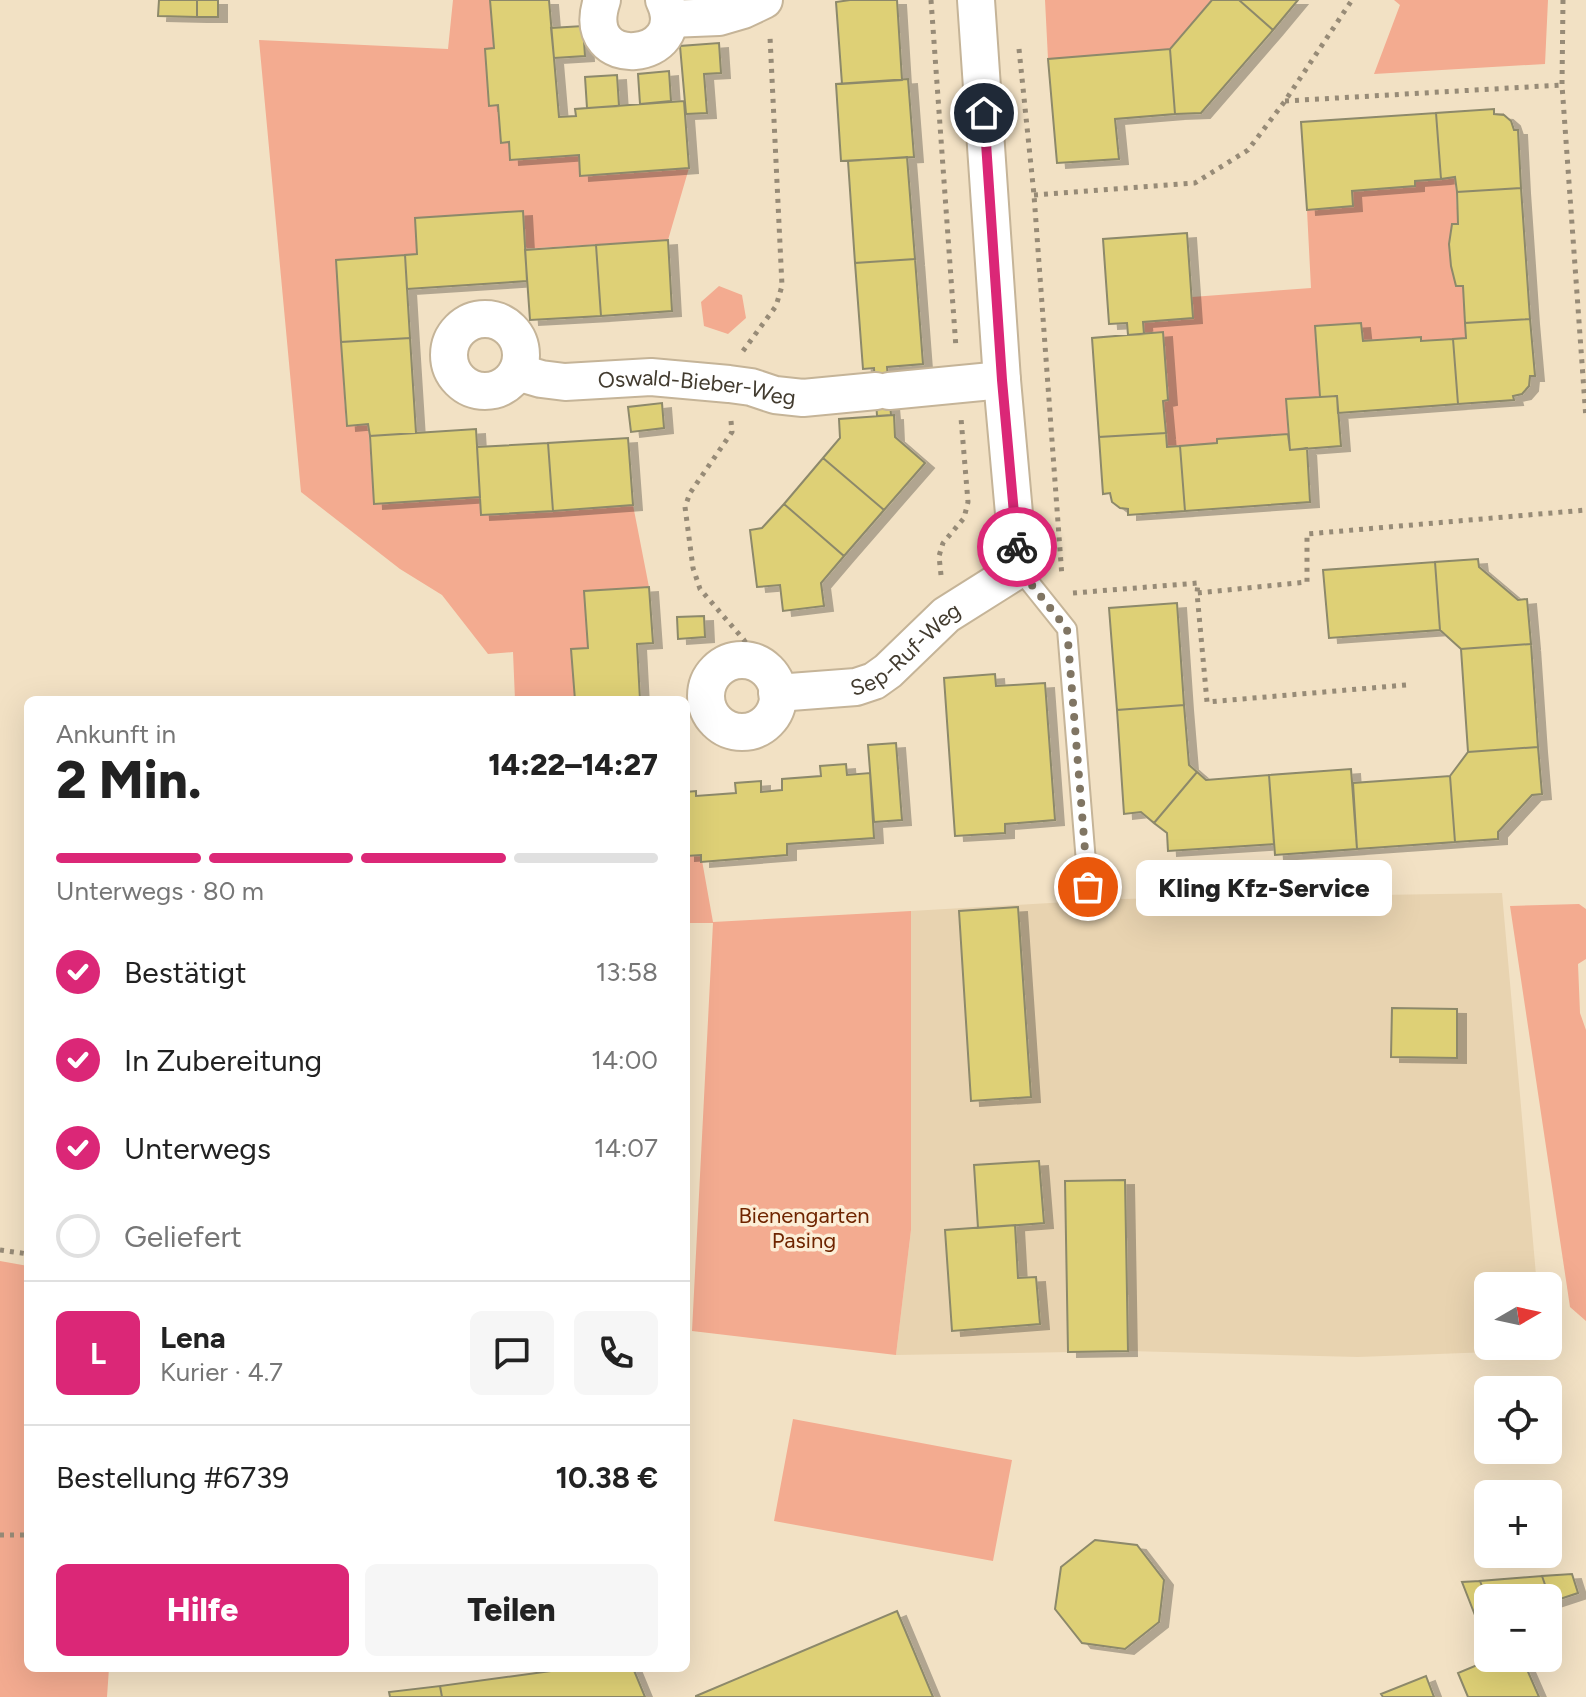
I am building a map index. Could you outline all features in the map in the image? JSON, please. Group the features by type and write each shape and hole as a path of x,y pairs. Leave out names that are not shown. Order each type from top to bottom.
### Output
{"street":[{"path":"602,0 598,12 602,35 619,50 630,53 641,52 660,40 666,30 666,9 719,17 743,10 766,12"},
{"path":"976,0 1002,380 1019,569"},
{"name":"Oswald-Bieber-Weg","path":"517,372 565,382 651,377 729,384 803,398 1002,380"},
{"name":"Sep-Ruf-Weg","path":"769,679 856,687 874,681 946,615 1019,569"}],"lane":[{"path":"1019,569 1067,629 1088,887"}],"path":[{"path":"931,0 968,502 964,518 943,543 939,556 946,615"},
{"path":"1034,195 1195,183 1248,150 1285,101 1352,0"},
{"path":"1563,0 1562,85 1586,419"},
{"path":"766,12 782,286 776,306 734,362 729,384 732,432 690,493 685,507 693,568 700,589 744,640 769,679"},
{"path":"1019,45 1034,195 1063,579"},
{"path":"1285,101 1562,85"},
{"path":"1197,593 1307,582 1307,534 1586,510"},
{"path":"1019,569 1064,594 1198,583 1207,702 1406,685"},
{"path":"0,1250 24,1253"},
{"path":"0,1535 24,1535"}],"shaded area":[{"path":"1502,893 1536,1272 1474,1272 1474,1353 1358,1357 1128,1351 896,1355 911,1230 911,911 1118,899"}],"green space":[{"path":"453,0 490,0 494,48 485,49 489,106 498,105 501,143 509,142 511,160 579,155 581,176 689,168 668,240 336,260 346,425 368,424 374,504 480,497 482,515 633,505 649,587 584,591 588,648 571,649 575,696 515,696 513,652 488,654 442,595 400,569 301,492 259,40 448,49"},
{"path":"1045,0 1212,0 1170,49 1048,59"},
{"path":"1394,0 1548,0 1545,64 1374,74 1400,5"},
{"path":"1455,177 1458,224 1452,225 1451,256 1456,286 1463,286 1466,338 1363,341 1360,323 1316,326 1320,397 1286,399 1288,434 1217,439 1217,443 1167,447 1163,401 1168,400 1163,333 1144,334 1143,322 1193,318 1192,297 1311,288 1307,210 1352,206 1352,191 1415,186 1415,181"},
{"path":"719,286 742,295 746,318 728,334 704,326 701,302"},
{"name":"Bienengarten Pasing","path":"701,855 713,922 911,911 911,1230 896,1355 692,1331 713,923 690,923 690,856"},
{"path":"1579,904 1586,909 1586,959 1578,964 1580,1013 1586,1030 1586,1321 1570,1307 1510,906"},
{"path":"0,1261 24,1265 24,1672 109,1672 107,1697 0,1697"},
{"path":"793,1419 1012,1460 993,1561 774,1521"}],"building":[{"path":"159,0 197,0 197,17 158,16"},
{"path":"197,0 218,0 218,17 197,17"},
{"path":"490,0 549,0 559,117 576,116 575,109 684,101 689,168 580,176 579,155 510,160 509,142 501,143 498,105 489,106 485,49 494,48"},
{"path":"897,0 902,80 842,84 836,2"},
{"path":"1212,0 1239,0 1273,30 1201,113 1175,114 1170,49"},
{"path":"1239,0 1298,0 1273,30"},
{"path":"583,26 585,56 554,58 551,28"},
{"path":"719,43 721,73 704,74 707,113 686,114 680,46"},
{"path":"1170,49 1175,114 1115,119 1119,159 1057,163 1048,59"},
{"path":"669,71 671,101 640,104 638,74"},
{"path":"617,75 619,106 587,108 585,77"},
{"path":"908,79 914,157 841,161 836,84"},
{"path":"1494,109 1494,114 1504,115 1511,121 1514,130 1518,130 1521,188 1457,192 1455,177 1441,179 1436,113"},
{"path":"1436,113 1441,179 1415,181 1415,186 1352,191 1353,206 1307,210 1301,122"},
{"path":"907,157 915,259 855,263 848,161"},
{"path":"1521,188 1530,319 1465,323 1463,286 1456,286 1449,244 1452,224 1458,224 1457,192"},
{"path":"523,211 527,281 407,289 405,255 417,254 415,218"},
{"path":"1187,233 1193,318 1143,322 1144,334 1128,335 1127,323 1109,324 1103,239"},
{"path":"668,240 672,311 601,316 596,245"},
{"path":"596,245 601,316 530,320 525,250"},
{"path":"405,255 410,338 341,342 336,260"},
{"path":"915,259 923,364 887,367 891,415 877,416 874,368 863,369 855,263"},
{"path":"1530,319 1535,376 1530,376 1529,386 1522,394 1513,396 1514,400 1458,404 1453,339 1466,338 1465,323"},
{"path":"1361,323 1363,341 1421,337 1421,341 1453,339 1458,404 1338,413 1337,396 1320,397 1315,326"},
{"path":"1163,332 1168,400 1163,401 1166,433 1099,437 1092,338"},
{"path":"410,338 416,433 370,436 368,424 347,426 341,342"},
{"path":"1337,396 1341,446 1290,450 1286,399"},
{"path":"662,403 664,428 631,432 628,407"},
{"path":"894,415 895,437 925,463 884,510 823,458 840,438 839,419"},
{"path":"476,429 480,497 374,504 370,436"},
{"path":"1166,433 1167,447 1180,446 1185,511 1128,515 1128,509 1112,502 1110,493 1103,494 1099,437"},
{"path":"1288,434 1290,450 1307,448 1310,502 1185,511 1180,446 1217,443 1217,439"},
{"path":"628,438 633,505 553,511 548,443"},
{"path":"548,443 553,511 481,515 477,447"},
{"path":"823,458 884,510 844,556 784,504"},
{"path":"784,504 844,556 821,583 824,606 783,611 780,585 757,587 750,530 762,528"},
{"path":"1478,559 1479,567 1518,600 1527,599 1531,644 1461,649 1440,630 1435,562"},
{"path":"1435,562 1440,630 1329,638 1323,570"},
{"path":"649,587 653,643 637,644 640,696 575,696 571,649 588,648 584,591"},
{"path":"1177,603 1184,705 1117,710 1109,608"},
{"path":"704,616 705,637 678,639 677,617"},
{"path":"1531,644 1538,747 1468,752 1461,649"},
{"path":"995,674 996,686 1045,683 1055,820 1005,824 1005,833 955,836 944,678"},
{"path":"1184,705 1189,765 1197,772 1154,823 1141,812 1124,814 1117,710"},
{"path":"896,743 902,820 874,822 868,745"},
{"path":"1538,747 1542,794 1532,795 1498,832 1498,839 1455,842 1450,776 1468,752"},
{"path":"846,764 847,775 870,773 874,838 787,844 787,855 701,862 701,855 690,856 690,792 696,791 696,796 736,793 735,783 761,781 761,792 782,790 782,779 821,776 820,766"},
{"path":"1351,769 1357,849 1275,855 1269,775"},
{"path":"1197,772 1206,780 1269,775 1274,844 1168,851 1167,833 1154,823"},
{"path":"1450,776 1455,842 1357,849 1353,783"},
{"path":"1018,907 1031,1097 971,1101 959,911"},
{"path":"1392,1008 1457,1009 1457,1058 1391,1057"},
{"path":"1039,1161 1044,1223 978,1228 974,1165"},
{"path":"1125,1180 1128,1351 1068,1352 1065,1181"},
{"path":"1015,1225 1018,1278 1036,1277 1040,1324 952,1331 945,1230"},
{"path":"1095,1540 1137,1545 1164,1580 1159,1622 1125,1649 1082,1643 1055,1609 1061,1567"},
{"path":"1572,1574 1578,1593 1562,1598 1562,1584 1545,1584 1542,1576"},
{"path":"1542,1576 1545,1584 1481,1584 1480,1581"},
{"path":"1480,1581 1481,1584 1474,1584 1474,1613 1462,1582"},
{"path":"897,1611 933,1697 696,1697 696,1696"},
{"path":"1474,1666 1474,1672 1528,1672 1539,1697 1468,1697 1458,1673"},
{"path":"543,1672 635,1672 645,1697 442,1697 440,1686"},
{"path":"1426,1676 1434,1697 1383,1697 1381,1694"},
{"path":"440,1686 442,1697 390,1697 389,1692"}],"way so far":[{"path":"1017,547 1019,569 1067,629 1088,887"}],"place":[{"name":"Kling Kfz-Service","path":"1088,887"}],"route":[{"path":"984,113 1017,547"}]}
